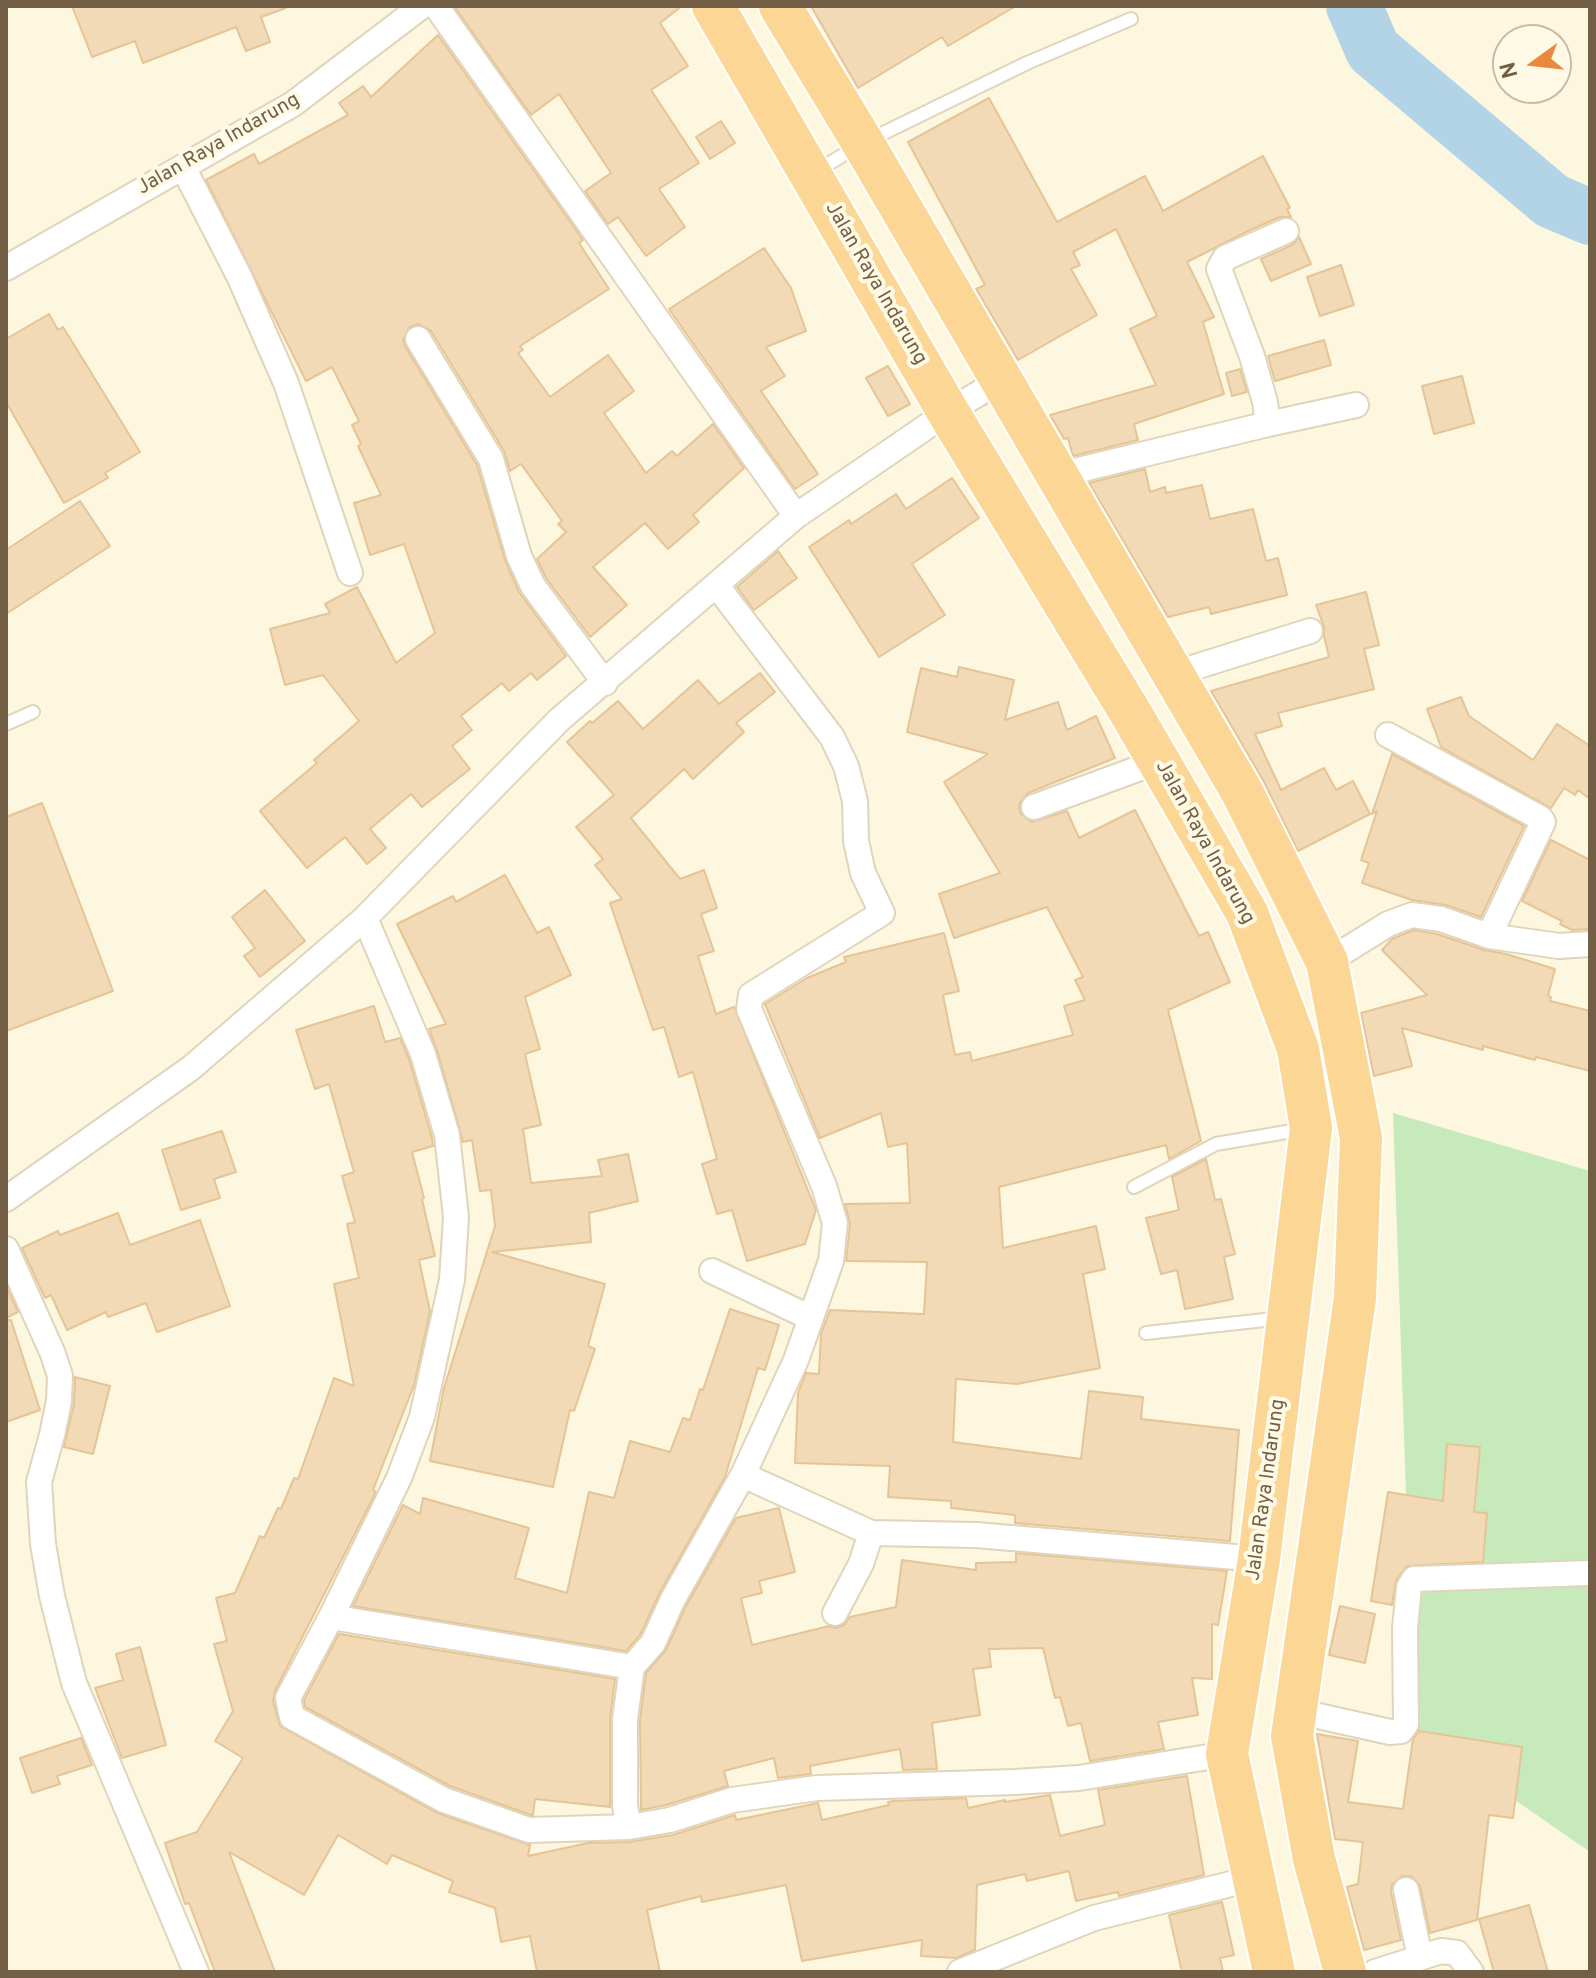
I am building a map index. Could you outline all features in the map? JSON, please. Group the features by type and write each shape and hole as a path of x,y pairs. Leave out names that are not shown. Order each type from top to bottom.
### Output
{"highway":[{"name":"Jalan Raya Indarung","path":"713,6 948,412 1247,913 1298,1049 1311,1128 1259,1559 1227,1754 1274,1972"},
{"path":"780,6 1242,792 1327,962 1361,1138 1355,1298 1292,1736 1314,1859 1345,1972"}],"street":[{"name":"Jalan Raya Indarung","path":"6,268 293,104 422,6"},
{"path":"436,6 796,516"},
{"path":"183,167 239,276 286,383 350,573"},
{"path":"1268,424 1252,356 1219,269 1225,258 1286,231"},
{"path":"418,339 491,459 519,556 533,586 605,683"},
{"path":"6,1199 191,1068 365,918 559,720 796,516 948,412 1001,380"},
{"path":"1058,475 1356,405"},
{"path":"629,1827 625,1806 625,1719 632,1667 653,1643 673,1599 743,1475 796,1360 831,1261 835,1223 824,1186 749,1009 751,995 882,913 863,873 856,841 855,801 846,766 832,737 717,586"},
{"path":"1173,674 1310,631"},
{"path":"1388,735 1543,822 1489,936"},
{"path":"1034,807 1159,761"},
{"path":"1327,962 1388,924 1412,915 1441,919 1489,936 1559,946 1590,944"},
{"path":"365,918 423,1054 447,1135 456,1217 452,1280 422,1417 399,1478 288,1698 292,1717 444,1800 529,1830 629,1827 670,1820 732,1800 817,1788 1079,1778 1227,1754"},
{"path":"6,1249 60,1376 55,1423 39,1482 43,1544 70,1668 196,1972"},
{"path":"712,1271 811,1318"},
{"path":"743,1475 871,1533 976,1535 1259,1559"},
{"path":"835,1613 861,1564 871,1533"},
{"path":"1296,1711 1390,1732 1401,1731 1406,1724 1405,1628 1409,1587 1414,1579 1590,1573"},
{"path":"331,1617 632,1667"},
{"path":"960,1972 1094,1918 1255,1878"},
{"path":"1406,1890 1420,1958"},
{"path":"1375,1972 1441,1951 1457,1953 1471,1972"}],"lane":[{"path":"812,173 863,143 1027,63 1131,19"},
{"path":"6,724 33,712"},
{"path":"1134,1187 1216,1144 1311,1128"},
{"path":"1146,1333 1290,1317"}],"green space":[{"path":"1393,1113 1590,1171 1590,1852 1414,1730"}],"building":[{"path":"72,6 286,8 261,17 270,42 246,51 236,27 143,63 135,41 92,57"},
{"path":"454,6 682,6 660,23 688,66 651,90 699,163 659,189 685,227 646,256 618,217 608,224 585,191 611,173 559,94 531,115"},
{"path":"811,6 1016,6 948,46 942,37 858,88"},
{"path":"438,35 583,240 579,243 609,289 520,346 523,350 518,353 550,397 608,355 634,391 604,413 646,473 672,451 677,456 713,424 744,468 693,515 699,522 668,549 645,523 593,567 627,605 590,637 546,578 537,559 566,532 558,524 562,521 521,464 510,471 504,451 431,331 418,324 410,327 403,339 405,346 477,465 505,560 519,592 566,656 537,680 531,673 509,691 502,683 461,716 472,730 452,746 470,769 422,807 411,794 370,829 386,848 367,864 345,837 307,868 260,811 317,763 314,760 359,721 323,675 285,685 270,629 330,613 325,604 357,587 396,663 435,633 404,544 370,555 354,503 381,495 358,446 361,444 352,425 359,421 332,367 306,381 206,180 254,154 259,164 348,115 339,103 363,86 371,97"},
{"path":"989,98 1057,222 1145,176 1163,211 1263,156 1290,208 1287,209 1291,217 1280,217 1187,262 1214,317 1203,322 1224,394 1134,424 1138,440 1073,456 1068,438 1064,439 1050,415 1156,385 1130,329 1157,316 1116,229 1073,252 1080,265 1071,269 1097,315 1018,360 976,289 985,285 908,142"},
{"path":"721,121 735,143 710,159 696,137"},
{"path":"1299,237 1311,264 1271,281 1261,259 1292,245"},
{"path":"764,248 791,288 806,331 766,347 785,376 761,391 818,474 795,489 669,309"},
{"path":"1341,265 1354,305 1320,316 1307,277"},
{"path":"49,314 58,330 63,327 140,452 105,473 108,478 64,503 6,402 6,339"},
{"path":"1324,340 1331,365 1275,381 1268,356"},
{"path":"888,366 910,404 888,416 866,378"},
{"path":"1240,369 1247,392 1232,396 1226,373"},
{"path":"1462,376 1474,423 1434,434 1422,386"},
{"path":"1145,469 1150,492 1165,487 1166,493 1202,485 1210,519 1253,509 1266,561 1278,558 1287,595 1211,614 1209,607 1168,617 1089,483"},
{"path":"952,478 979,518 912,564 945,615 879,657 809,547 896,494 906,509"},
{"path":"80,501 110,546 6,614 6,550"},
{"path":"778,551 797,578 754,610 737,587"},
{"path":"1366,592 1379,645 1364,649 1374,689 1278,713 1282,726 1255,734 1281,790 1324,768 1336,790 1353,781 1370,814 1298,851 1263,780 1211,691 1329,657 1324,627 1316,605"},
{"path":"959,667 1014,680 1005,720 1058,702 1067,730 1096,716 1115,758 1028,793 1019,804 1020,813 1032,822 1067,811 1079,838 1135,810 1199,936 1208,932 1230,982 1168,1010 1201,1141 1169,1159 1166,1145 999,1187 1003,1248 1096,1226 1105,1269 1083,1274 1100,1368 1017,1384 956,1379 953,1442 1081,1459 1089,1391 1143,1397 1141,1419 1239,1430 1230,1541 1015,1523 1015,1515 951,1508 951,1501 888,1497 890,1466 795,1463 798,1393 806,1373 819,1374 821,1334 830,1310 924,1314 927,1262 846,1261 850,1224 845,1204 910,1203 907,1143 888,1147 881,1113 820,1138 765,1004 807,978 846,962 844,957 944,933 959,991 943,995 955,1055 970,1052 972,1061 1073,1035 1064,1006 1085,1000 1075,980 1083,977 1047,907 954,938 939,894 1000,873 944,782 988,754 907,732 921,668 957,677"},
{"path":"760,673 775,692 736,723 744,732 693,779 684,769 631,818 680,879 704,870 717,908 701,914 714,951 698,956 716,1014 734,1007 816,1210 805,1244 747,1261 732,1210 717,1214 702,1164 717,1159 693,1072 679,1077 664,1027 653,1030 610,903 622,899 595,865 603,859 576,827 614,795 567,742 618,701 643,729 698,680 719,704"},
{"path":"1461,697 1469,716 1533,760 1557,724 1590,746 1590,799 1578,790 1575,795 1564,788 1551,808 1441,747 1427,709"},
{"path":"1392,754 1524,826 1481,917 1446,905 1412,900 1362,883 1369,863 1361,860"},
{"path":"42,803 113,991 6,1031 6,817"},
{"path":"1551,840 1590,860 1590,929 1572,930 1560,924 1562,921 1522,901"},
{"path":"505,875 537,933 549,927 571,975 525,997 540,1049 525,1054 541,1125 523,1129 531,1183 602,1176 598,1160 628,1154 638,1201 589,1213 591,1242 492,1252 605,1284 588,1346 595,1349 574,1411 570,1410 553,1487 430,1461 444,1388 495,1226 491,1190 480,1191 472,1140 463,1142 429,1029 446,1024 397,924 453,896 456,902"},
{"path":"265,890 305,941 260,977 244,956 255,948 232,917"},
{"path":"1414,930 1555,969 1548,996 1551,997 1550,1001 1590,1011 1590,1071 1483,1046 1483,1050 1402,1028 1412,1066 1374,1076 1361,1013 1427,995 1382,950 1392,939"},
{"path":"374,1006 385,1042 400,1038 432,1138 433,1146 412,1152 435,1256 419,1260 430,1311 414,1385 373,1490 376,1492 275,1691 273,1701 280,1726 437,1813 530,1845 528,1856 588,1843 629,1842 673,1835 735,1815 736,1820 818,1803 822,1820 889,1805 888,1802 893,1801 966,1798 968,1808 1050,1795 1060,1836 1105,1825 1098,1790 1187,1776 1204,1875 1119,1896 1118,1892 1076,1901 1069,1871 1027,1881 1025,1874 977,1885 975,1950 956,1958 921,1956 922,1940 802,1961 786,1885 702,1902 701,1896 647,1910 660,1972 537,1972 530,1936 501,1942 495,1908 449,1892 453,1881 392,1855 387,1864 338,1835 304,1895 229,1852 275,1972 215,1972 189,1903 185,1904 165,1843 197,1832 243,1758 215,1741 233,1711 214,1644 227,1641 216,1598 235,1593 260,1536 264,1538 294,1478 298,1479 334,1378 354,1386 334,1284 359,1278 347,1224 355,1222 342,1176 354,1172 329,1084 315,1089 296,1030"},
{"path":"222,1131 236,1172 214,1179 220,1198 181,1210 162,1150"},
{"path":"1206,1159 1215,1200 1221,1199 1235,1254 1224,1257 1233,1299 1185,1309 1177,1270 1161,1274 1146,1218 1179,1210 1172,1177"},
{"path":"118,1213 130,1245 200,1220 230,1306 157,1332 146,1303 108,1317 106,1312 67,1330 51,1295 45,1298 22,1248 58,1231 60,1235"},
{"path":"6,1286 18,1312 6,1318"},
{"path":"730,1309 779,1325 765,1370 758,1368 725,1477 660,1592 640,1635 626,1651 353,1606 403,1505 420,1514 423,1498 529,1528 515,1578 567,1593 589,1492 614,1498 630,1441 670,1452 683,1418 690,1420 700,1389 703,1390"},
{"path":"6,1320 11,1320 40,1410 6,1422"},
{"path":"75,1377 110,1386 93,1454 64,1447 74,1404"},
{"path":"1447,1444 1480,1447 1474,1512 1487,1513 1483,1562 1407,1566 1396,1580 1392,1605 1371,1601 1388,1492 1443,1501"},
{"path":"779,1508 795,1572 759,1581 762,1593 741,1598 752,1645 829,1626 836,1628 844,1625 850,1617 896,1607 902,1560 976,1570 976,1563 1016,1562 1016,1553 1227,1571 1218,1625 1212,1624 1212,1679 1192,1678 1198,1715 1158,1722 1164,1749 1090,1761 1081,1723 1068,1726 1060,1697 1055,1698 1043,1648 989,1649 991,1667 973,1669 980,1715 932,1723 937,1769 903,1770 900,1749 810,1766 811,1774 778,1778 774,1758 724,1771 728,1786 641,1810 640,1720 646,1673 666,1650 686,1606 736,1518"},
{"path":"1340,1606 1375,1614 1365,1663 1329,1655"},
{"path":"339,1634 615,1679 610,1719 610,1807 535,1799 531,1815 450,1786 305,1707 304,1700"},
{"path":"140,1647 166,1745 122,1758 95,1688 123,1680 116,1654"},
{"path":"1419,1731 1522,1747 1513,1818 1489,1815 1477,1920 1430,1933 1420,1886 1411,1876 1402,1876 1392,1885 1391,1892 1401,1940 1364,1950 1347,1887 1358,1884 1363,1842 1335,1839 1317,1734 1358,1741 1348,1802 1403,1809 1413,1739"},
{"path":"81,1738 92,1765 57,1776 60,1784 32,1793 20,1758"},
{"path":"1222,1902 1234,1955 1220,1958 1223,1972 1182,1972 1169,1915"},
{"path":"1529,1905 1548,1972 1494,1972 1479,1919"}],"waterway":[{"path":"1354,6 1373,50 1552,201 1590,217"}]}
